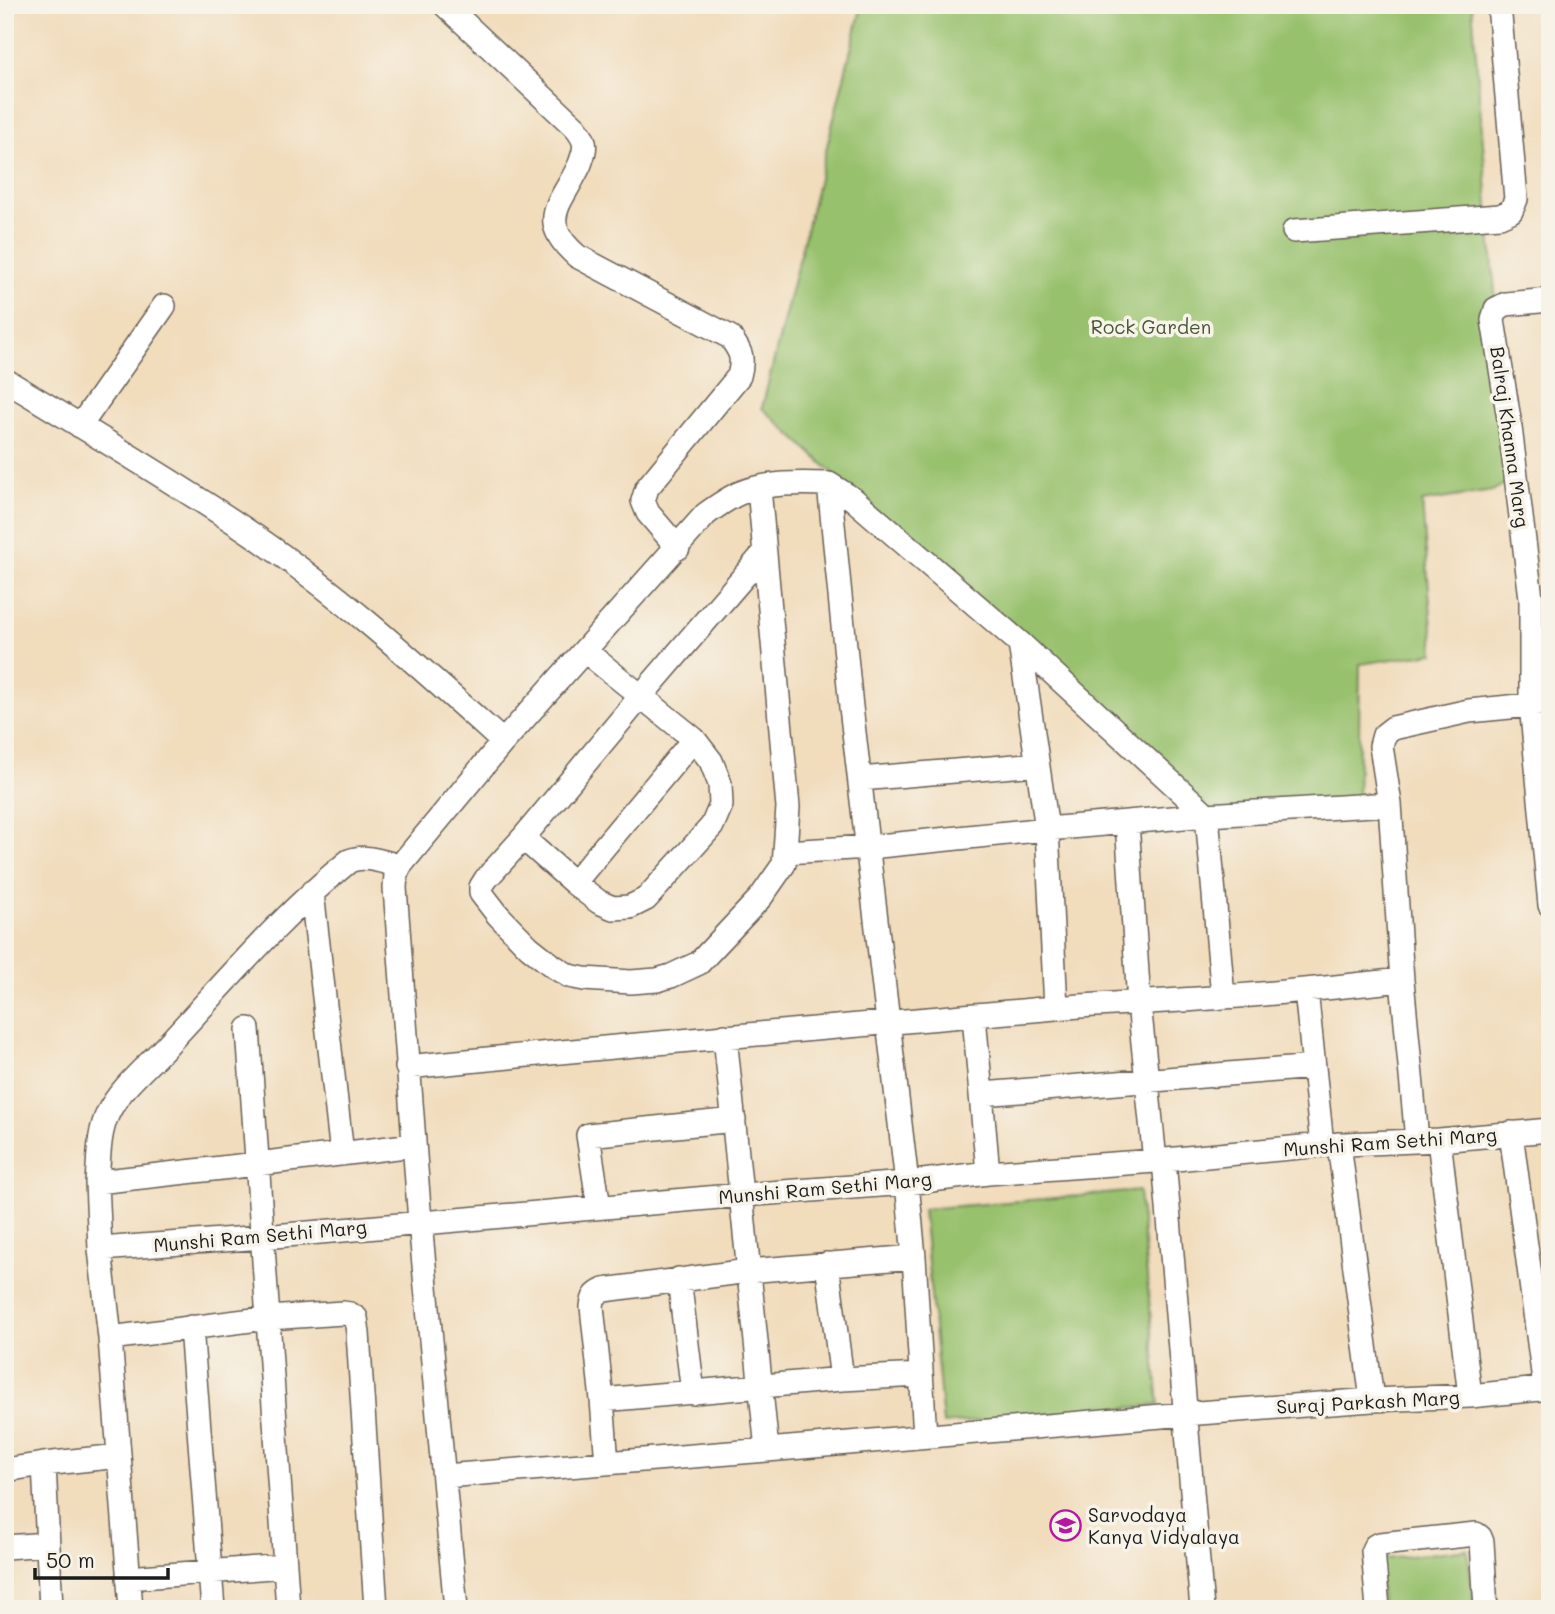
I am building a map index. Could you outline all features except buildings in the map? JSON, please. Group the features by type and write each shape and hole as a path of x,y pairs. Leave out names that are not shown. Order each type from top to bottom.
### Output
{"street":[{"path":"445,5 576,128 584,142 583,157 556,208 554,226 562,243 577,256 730,337 739,349 743,362 739,376 647,488 643,501 648,513 678,548"},
{"path":"1294,231 1500,216 1511,211 1516,199 1499,5"},
{"name":"Balraj Khanna Marg","path":"1550,300 1506,304 1496,309 1493,320 1540,597 1540,704 1550,905"},
{"path":"80,426 164,306"},
{"path":"5,380 241,527 319,584 397,647 503,742"},
{"path":"456,1609 407,1067 396,874 503,742 706,514 740,493 759,488 795,483 829,484 853,499 1020,643 1207,815 1223,998"},
{"path":"829,484 851,707 907,1184 925,1436"},
{"path":"759,488 788,807 784,864 761,897 699,963 664,978 631,982 569,976 529,947 484,899 481,887 764,553"},
{"path":"1020,643 1046,829 1056,1008"},
{"path":"523,838 599,902 613,908 630,907 646,899 712,826 721,805 720,784 711,761 694,739 585,651"},
{"path":"1470,1396 1402,980 1390,804 1381,746 1384,735 1393,728 1469,711 1540,704"},
{"path":"574,883 694,739"},
{"path":"860,779 1037,764"},
{"path":"785,852 869,847 1207,815 1390,804"},
{"path":"1127,822 1139,1003 1159,1160 1202,1609"},
{"path":"131,1609 110,1338 100,1249 97,1182 102,1131 108,1112 136,1078 312,892 356,858 363,857 400,866"},
{"path":"312,892 342,1154"},
{"path":"407,1067 725,1036 1056,1008 1223,998 1402,980"},
{"path":"1306,990 1314,1067 1330,1144 1373,1400"},
{"path":"974,1016 988,1173"},
{"path":"247,1029 288,1609"},
{"path":"725,1036 767,1450"},
{"path":"982,1094 1314,1067"},
{"path":"599,1207 588,1135 734,1120"},
{"name":"Munshi Ram Sethi Marg","path":"100,1249 742,1195 907,1184 988,1173 1330,1144 1428,1140 1550,1130"},
{"path":"1511,1133 1547,1388"},
{"path":"97,1182 414,1145"},
{"path":"607,1463 592,1307 596,1294 604,1290 679,1279 914,1257"},
{"path":"827,1264 842,1379"},
{"path":"679,1279 692,1393"},
{"path":"110,1338 268,1318 343,1313 355,1318 376,1609"},
{"path":"191,1327 213,1609"},
{"path":"602,1400 842,1379 921,1375"},
{"name":"Suraj Parkash Marg","path":"444,1476 1185,1414 1373,1400 1470,1396 1547,1388"},
{"path":"5,1470 119,1457"},
{"path":"44,1464 51,1609"},
{"path":"1378,1609 1373,1550 1375,1546 1476,1534 1482,1542 1486,1609"},
{"path":"5,1547 48,1544"},
{"path":"128,1578 285,1566"}],"green space":[{"name":"Rock Garden","path":"862,5 1472,5 1510,481 1492,491 1422,502 1434,653 1360,664 1358,813 1207,815 762,408"},
{"path":"1139,1191 1159,1405 943,1424 923,1209"},
{"path":"1467,1549 1475,1609 1383,1609 1377,1560"}],"place":[{"name":"Sarvodaya Kanya Vidyalaya","path":"1065,1526"}]}
